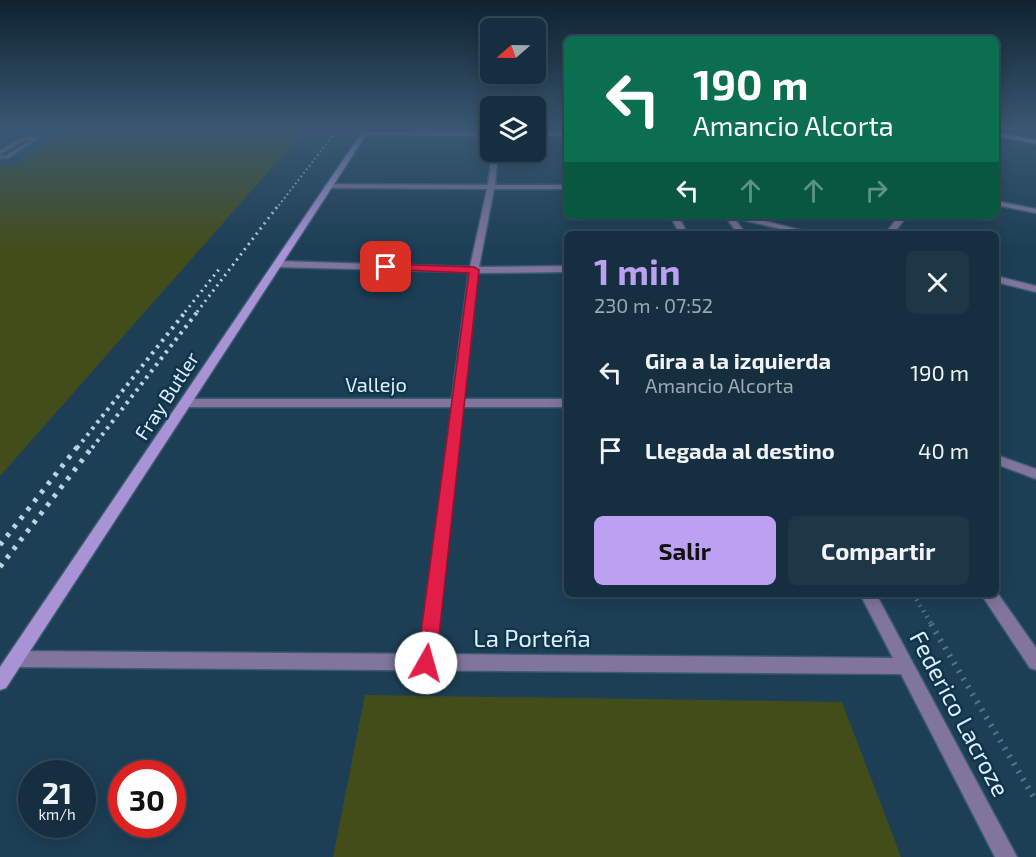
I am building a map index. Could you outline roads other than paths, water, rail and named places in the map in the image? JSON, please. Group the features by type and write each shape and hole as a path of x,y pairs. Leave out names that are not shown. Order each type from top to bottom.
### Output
{"street":[{"name":"Fray Butler","path":"0,682 339,169"},
{"path":"426,663 474,270 493,169"},
{"path":"328,186 564,187"},
{"path":"999,204 1036,211"},
{"path":"741,219 798,231"},
{"path":"891,231 901,219"},
{"path":"276,264 474,270 564,269"},
{"path":"999,280 1036,289"},
{"name":"Vallejo","path":"186,403 564,403"},
{"path":"999,460 1036,474"},
{"name":"Federico Lacroze","path":"870,597 1006,857"},
{"path":"991,597 1036,662"},
{"name":"La Porteña","path":"16,659 905,666"}],"railway":[{"path":"276,209 307,169"},
{"path":"197,312 277,207"},
{"path":"185,312 220,268"},
{"path":"77,448 186,311"},
{"path":"92,448 198,311"},
{"path":"0,545 78,446"},
{"path":"0,567 93,446"}]}
